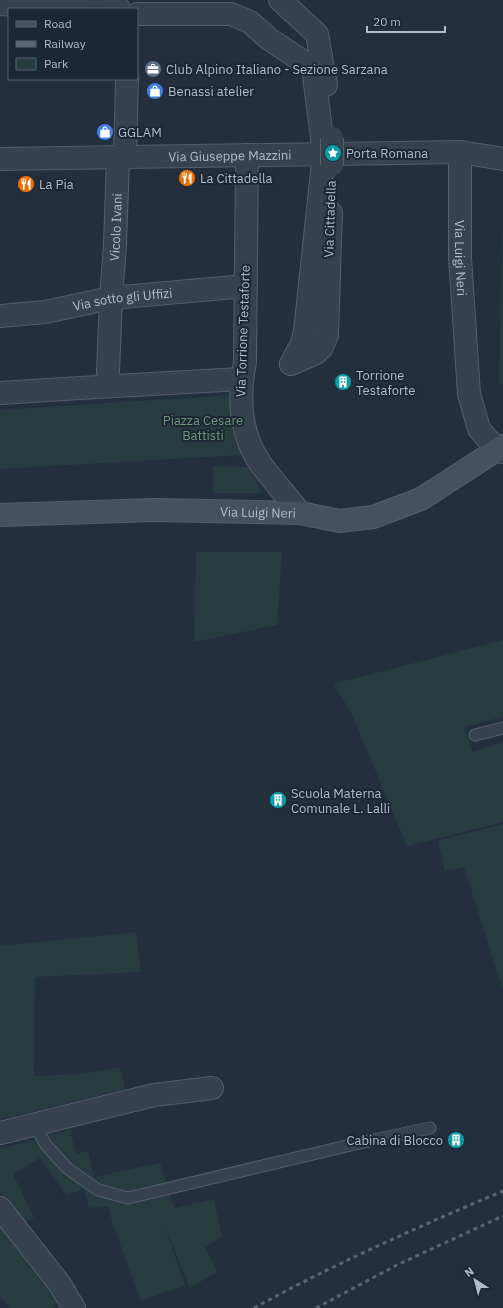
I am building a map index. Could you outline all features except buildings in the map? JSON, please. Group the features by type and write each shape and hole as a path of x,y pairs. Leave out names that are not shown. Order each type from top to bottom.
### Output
{"main road":[{"name":"Via Luigi Neri","path":"0,516 154,510 300,513 340,521 373,517 421,499 501,450"}],"street":[{"path":"132,8 138,0"},
{"name":"Via Cittadella","path":"280,0 317,34 322,59 329,152 327,336 322,348 316,353 291,364"},
{"path":"0,4 87,4 117,8"},
{"path":"138,14 231,14 250,22 269,39 313,68 329,152"},
{"name":"Vicolo Ivani","path":"108,376 111,298 127,80"},
{"name":"Via Giuseppe Mazzini","path":"0,158 247,155 329,152 460,152 503,159"},
{"name":"Via Luigi Neri","path":"460,152 460,258 469,394 479,429 501,450"},
{"name":"Via Torrione Testaforte","path":"247,155 245,362 241,379 241,408 243,425 251,449 260,463 300,513"},
{"name":"Via sotto gli Uffizi","path":"0,316 45,312 111,298 246,286"},
{"path":"0,393 80,388 108,376 241,379"},
{"path":"0,1133 154,1095 212,1088"},
{"path":"3,1216 59,1282 74,1308"}],"lane":[{"path":"475,735 503,728"},
{"path":"34,1124 46,1144 67,1168 98,1190 128,1198 355,1144 430,1128"}],"green space":[{"path":"503,219 503,384 499,383"},
{"name":"Piazza Cesare Battisti","path":"231,395 233,419 242,455 0,469 0,410"},
{"path":"213,466 249,467 262,493 213,493"},
{"path":"196,552 282,552 277,625 194,642"},
{"path":"503,640 503,717 464,727 473,752 503,742 503,822 407,846 351,712 333,684"},
{"path":"503,824 503,991 464,867 445,871 438,841"},
{"path":"136,932 141,972 35,977 34,1076 82,1074 120,1067 125,1089 0,1120 0,946"},
{"path":"70,1130 76,1154 88,1151 94,1177 160,1163 174,1208 214,1199 222,1237 205,1247 217,1272 190,1288 163,1222 185,1285 141,1301 113,1225 108,1206 89,1208 84,1189 66,1195 40,1158 13,1174 34,1218 25,1222 0,1193 0,1149"},
{"path":"0,1223 61,1299 52,1308 9,1308 0,1296"}],"railway":[{"path":"254,1308 377,1246 503,1191"},
{"path":"316,1308 397,1265 503,1216"}],"place":[{"name":"Club Alpino Italiano - Sezione Sarzana","path":"153,69"},
{"name":"Benassi atelier","path":"155,91"},
{"name":"GGLAM","path":"105,132"},
{"name":"Porta Romana","path":"333,153"},
{"name":"La Cittadella","path":"187,178"},
{"name":"La Pia","path":"26,184"},
{"name":"Torrione Testaforte","path":"343,382"},
{"name":"Scuola Materna Comunale L. Lalli","path":"278,800"},
{"name":"Cabina di Blocco","path":"456,1140"}]}
